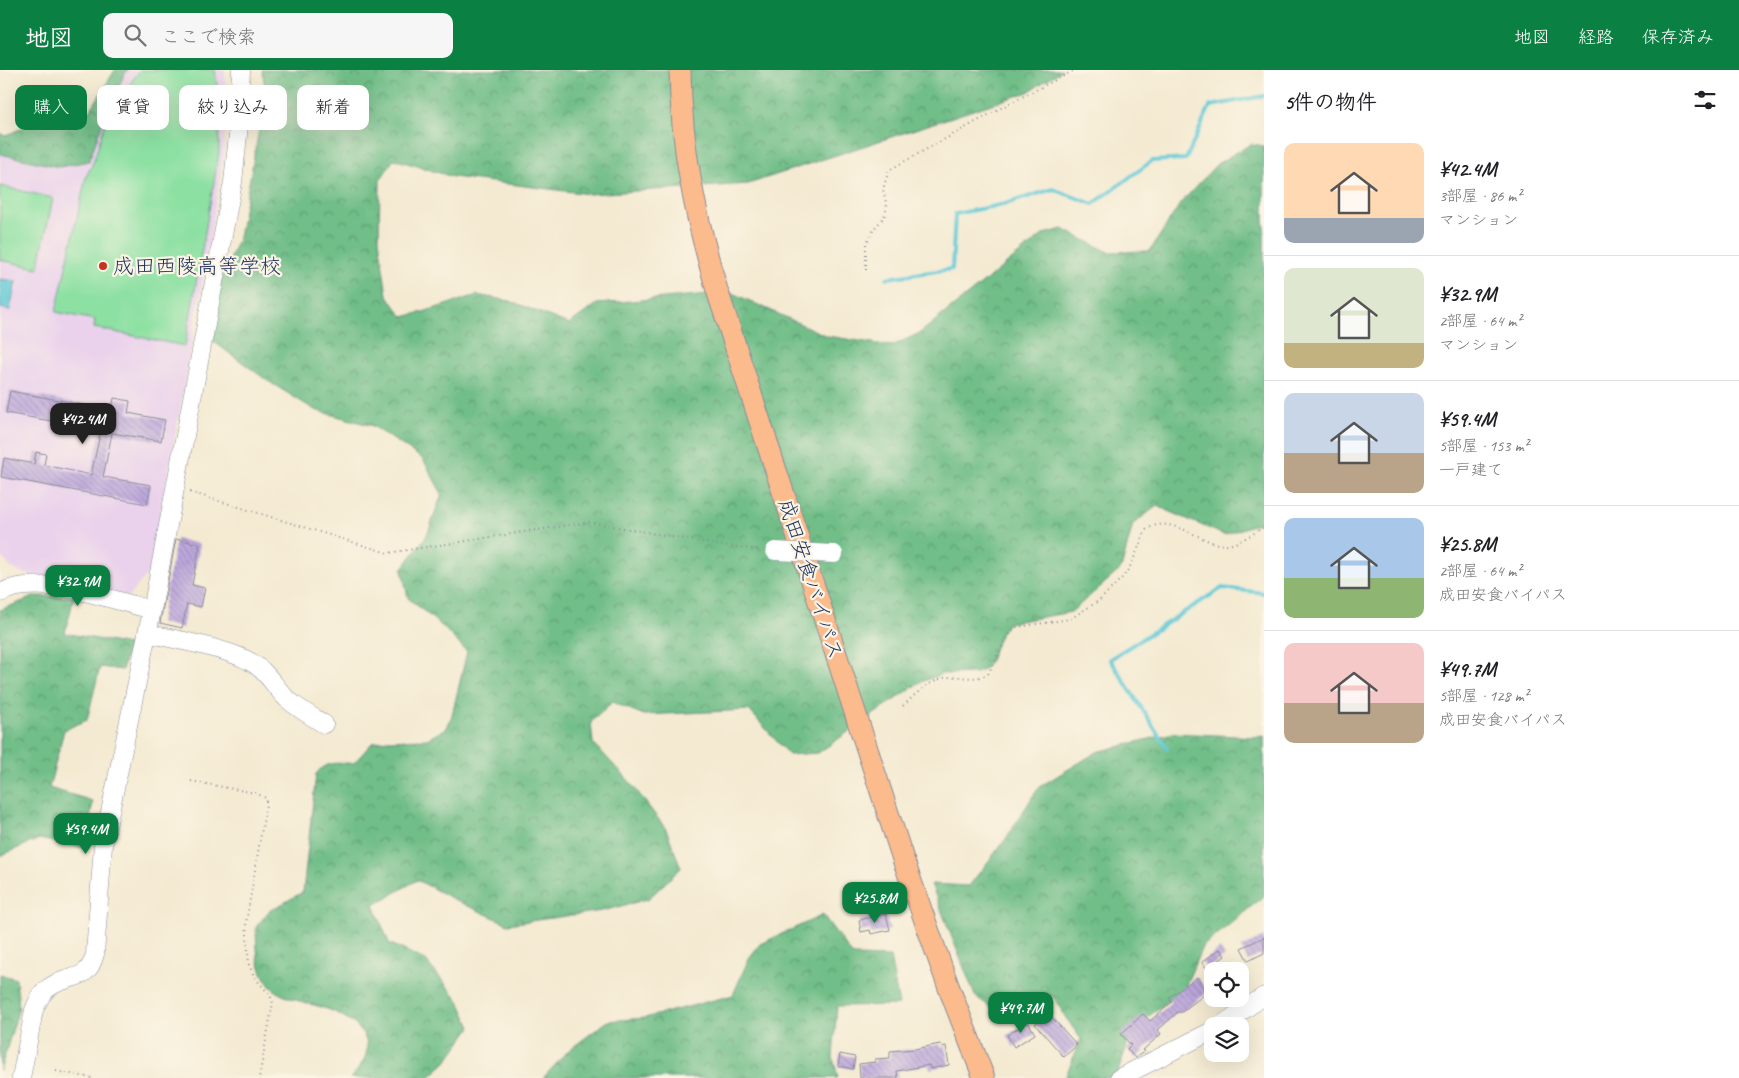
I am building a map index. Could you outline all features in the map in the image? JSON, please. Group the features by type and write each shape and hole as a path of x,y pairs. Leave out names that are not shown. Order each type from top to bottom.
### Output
{"main road":[{"name":"成田安食バイパス","path":"680,70 684,150 698,224 730,332 906,868 984,1078"}],"street":[{"path":"21,1078 34,1010 38,1001 47,989 53,985 81,976 87,971 95,954 103,846 148,633 233,182 238,135 241,70"},
{"path":"776,551 834,554"},
{"path":"0,593 22,586 49,586 81,591 152,610"},
{"path":"148,633 248,660 262,670 286,698 324,724"},
{"path":"1233,1017 1264,996"},
{"path":"1119,1078 1204,1035"}],"path":[{"path":"866,270 866,244 874,229 884,218 887,206 883,189 889,170 1075,70"},
{"path":"176,487 388,553 589,522 719,545 776,551"},
{"path":"903,706 932,682 950,677 976,678 988,674 1008,635 1017,627 1070,619 1100,600 1124,576 1131,565 1146,530 1150,527 1160,525 1181,528 1209,541 1226,545 1264,527"},
{"path":"191,781 255,793 266,798 246,923 249,965 255,978 270,995 273,1003 259,1078"},
{"path":"56,1071 92,1078"}],"shaded area":[{"name":"成田西陵高等学校","path":"128,70 225,70 225,85 179,85 179,130 225,130 224,154 150,571 128,597 21,573 10,567 0,555 0,154 58,167 89,161 100,130 169,130 169,85 119,85"}],"green space":[{"path":"115,70 128,70 119,85 106,85"},
{"path":"140,70 215,70 217,85 179,85 179,130 219,130 219,153 185,346 94,328 95,320 56,312 86,177 93,163 103,130 169,130 169,85 129,85"},
{"path":"262,70 1062,70 1028,92 748,184 589,194 453,177 394,159 380,180 379,240 387,295 403,317 477,295 510,301 569,324 597,304 730,292 827,336 892,346 920,333 1044,234 1062,229 1109,252 1150,251 1180,204 1217,164 1251,144 1264,146 1264,521 1224,535 1157,506 1133,524 1121,569 1071,612 1008,623 1001,632 989,663 983,670 975,673 942,674 920,682 818,753 789,755 749,710 644,715 612,702 591,722 593,743 630,782 666,829 681,868 648,899 602,911 508,924 417,880 374,905 389,943 425,960 458,999 471,1027 446,1062 428,1078 350,1078 360,1067 365,1056 367,1047 365,1038 360,1030 342,1016 330,1010 283,995 272,988 260,967 256,927 269,911 303,892 316,774 329,765 354,763 372,743 387,740 427,739 447,728 452,715 467,652 443,627 408,598 402,569 427,535 442,494 423,459 373,426 315,410 268,381 210,339 213,298 239,237 259,130 287,130 287,85 265,85"},
{"path":"97,100 97,130 100,130 89,161 59,167 0,154 0,133 5,136 17,130 87,130 87,110 90,111"},
{"path":"0,186 53,198 38,268 0,260"},
{"path":"36,596 74,597 65,633 129,645 122,670 100,667 87,720 64,730 49,788 93,801 85,848 39,839 0,856 0,610"},
{"path":"1173,733 1264,736 1264,896 1202,947 1185,987 1149,1016 1129,1039 1116,1078 1065,1078 1081,1039 1053,996 1019,1000 993,1009 975,996 931,884 969,886 1005,840 1039,787 1097,752"},
{"path":"823,915 853,956 890,957 899,1005 837,1006 833,1057 838,1078 543,1078 569,1050 608,1021 645,1018 733,995 749,958 760,944"},
{"path":"0,974 16,979 19,1008 0,1071"}],"water":[{"path":"0,279 16,281 10,310 0,308"}],"building":[{"path":"10,391 112,410 114,398 130,401 128,413 165,420 161,441 112,433 103,477 151,485 147,504 1,477 4,458 34,464 36,452 46,454 44,465 91,475 101,430 6,413"},
{"path":"176,539 200,544 192,585 205,588 201,607 187,604 182,628 160,623"},
{"path":"886,914 890,930 871,934 870,930 861,932 859,920"},
{"path":"1264,937 1264,953 1248,961 1241,948"},
{"path":"1220,949 1225,956 1217,962 1204,962 1204,965 1202,962"},
{"path":"1197,977 1204,987 1204,995 1180,1013 1179,1011 1158,1030 1161,1034 1143,1050 1145,1051 1135,1058 1127,1049 1131,1045 1121,1034 1143,1014 1150,1021 1172,1002 1169,998"},
{"path":"1048,1013 1077,1045 1064,1057 1035,1024"},
{"path":"1028,1022 1035,1034 1014,1047 1007,1035"},
{"path":"940,1044 941,1047 946,1046 949,1065 930,1069 929,1065 897,1071 898,1078 860,1078 859,1064 875,1062 875,1059 890,1058 890,1051"},
{"path":"840,1054 855,1057 853,1069 838,1066"}],"waterway":[{"path":"887,278 952,269 955,214 1005,204 1053,189 1093,204 1152,161 1186,159 1210,106 1264,96"},
{"path":"1167,748 1110,659 1222,588 1264,593"}],"place":[{"name":"成田西陵高等学校","path":"103,266"}]}
